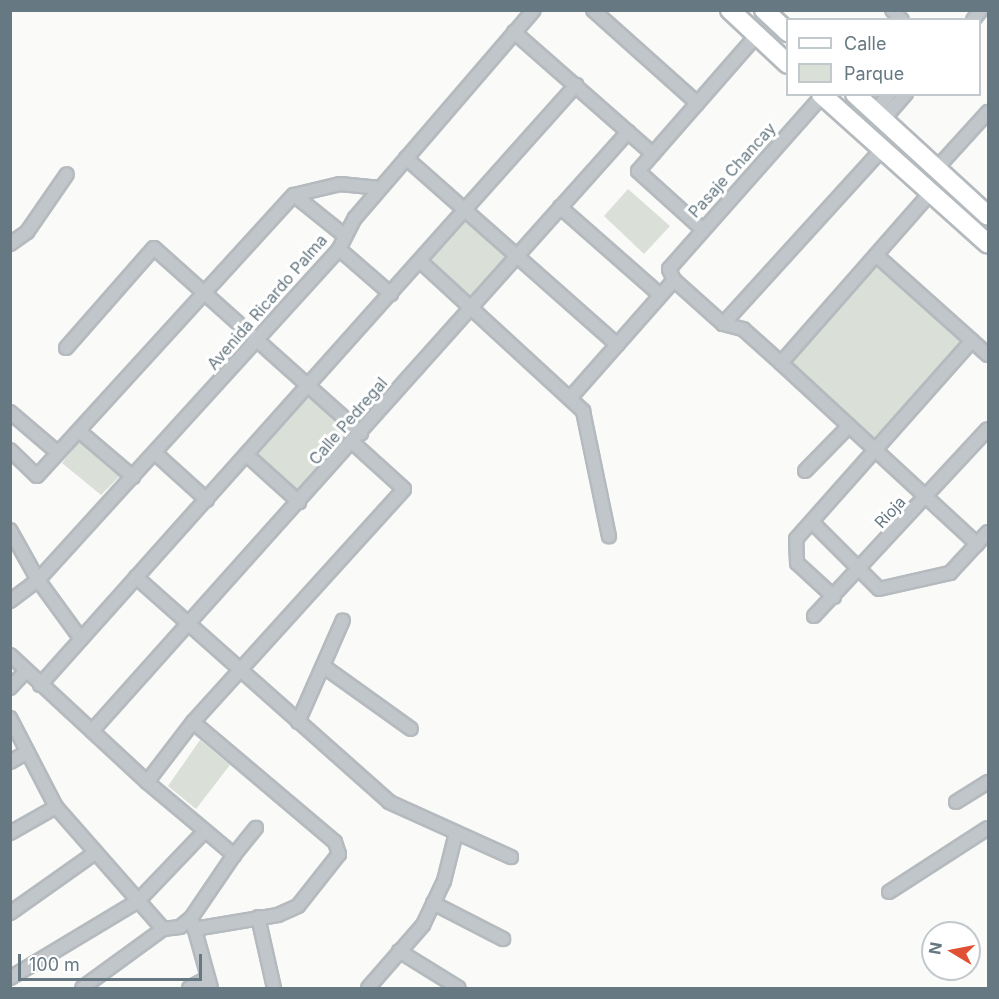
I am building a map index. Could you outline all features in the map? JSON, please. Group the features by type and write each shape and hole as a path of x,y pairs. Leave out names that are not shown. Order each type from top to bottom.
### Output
{"main road":[{"path":"730,10 786,62"},
{"path":"764,10 786,30"},
{"path":"822,96 988,244"},
{"path":"857,96 988,216"}],"street":[{"name":"Avenida Ricardo Palma","path":"10,601 38,580 339,249 344,235 380,188 534,10"},
{"path":"593,10 697,103"},
{"path":"514,32 653,154"},
{"path":"701,228 638,171 757,35"},
{"path":"40,686 136,577 248,456 576,85"},
{"name":"Pasaje Chancay","path":"571,397 660,295 701,228 820,96"},
{"path":"879,116 888,96"},
{"path":"879,116 904,96"},
{"path":"937,168 988,112"},
{"name":"Calle Pedregal","path":"92,731 628,132"},
{"path":"723,324 882,149"},
{"path":"406,158 617,345"},
{"path":"10,244 27,232 68,174"},
{"path":"10,450 38,476 294,195 340,184 380,188"},
{"path":"781,363 931,192"},
{"path":"294,195 344,235"},
{"path":"560,207 660,295"},
{"path":"66,348 154,248 308,386 404,489 193,722 147,782"},
{"path":"339,249 391,294"},
{"path":"876,255 988,355"},
{"path":"420,261 571,397 587,420 609,536"},
{"path":"671,275 723,324 743,329 977,544"},
{"path":"834,597 797,563 793,545 877,452 972,341"},
{"path":"10,412 58,453"},
{"path":"805,471 849,426"},
{"name":"Rioja","path":"814,616 927,498 988,429"},
{"path":"79,431 133,477"},
{"path":"154,453 207,500"},
{"path":"248,456 299,502"},
{"path":"813,523 879,589 950,573 988,532"},
{"path":"10,530 38,580 81,639"},
{"path":"136,577 389,802 511,857"},
{"path":"298,722 343,620"},
{"path":"10,655 40,686 147,782 234,855"},
{"path":"323,666 411,729"},
{"path":"10,688 25,672"},
{"path":"10,718 56,807 163,929"},
{"path":"82,988 101,983 163,929 258,917 298,906 339,854 338,846 193,722"},
{"path":"10,762 27,752"},
{"path":"956,802 988,782"},
{"path":"10,833 56,807"},
{"path":"189,988 209,983 193,924 234,855 256,828"},
{"path":"889,892 988,828"},
{"path":"10,978 138,902 205,831"},
{"path":"368,988 423,925 433,903 456,833"},
{"path":"10,913 96,852"},
{"path":"433,903 503,939"},
{"path":"258,917 274,988"},
{"path":"399,951 459,988"}],"green space":[{"path":"628,189 670,226 644,254 604,216"},
{"path":"462,218 510,256 474,299 426,258"},
{"path":"876,260 966,342 877,447 788,362"},
{"path":"310,393 356,433 300,499 253,456"},
{"path":"80,440 122,474 101,495 62,463"},
{"path":"200,740 230,765 196,809 168,786"}]}
